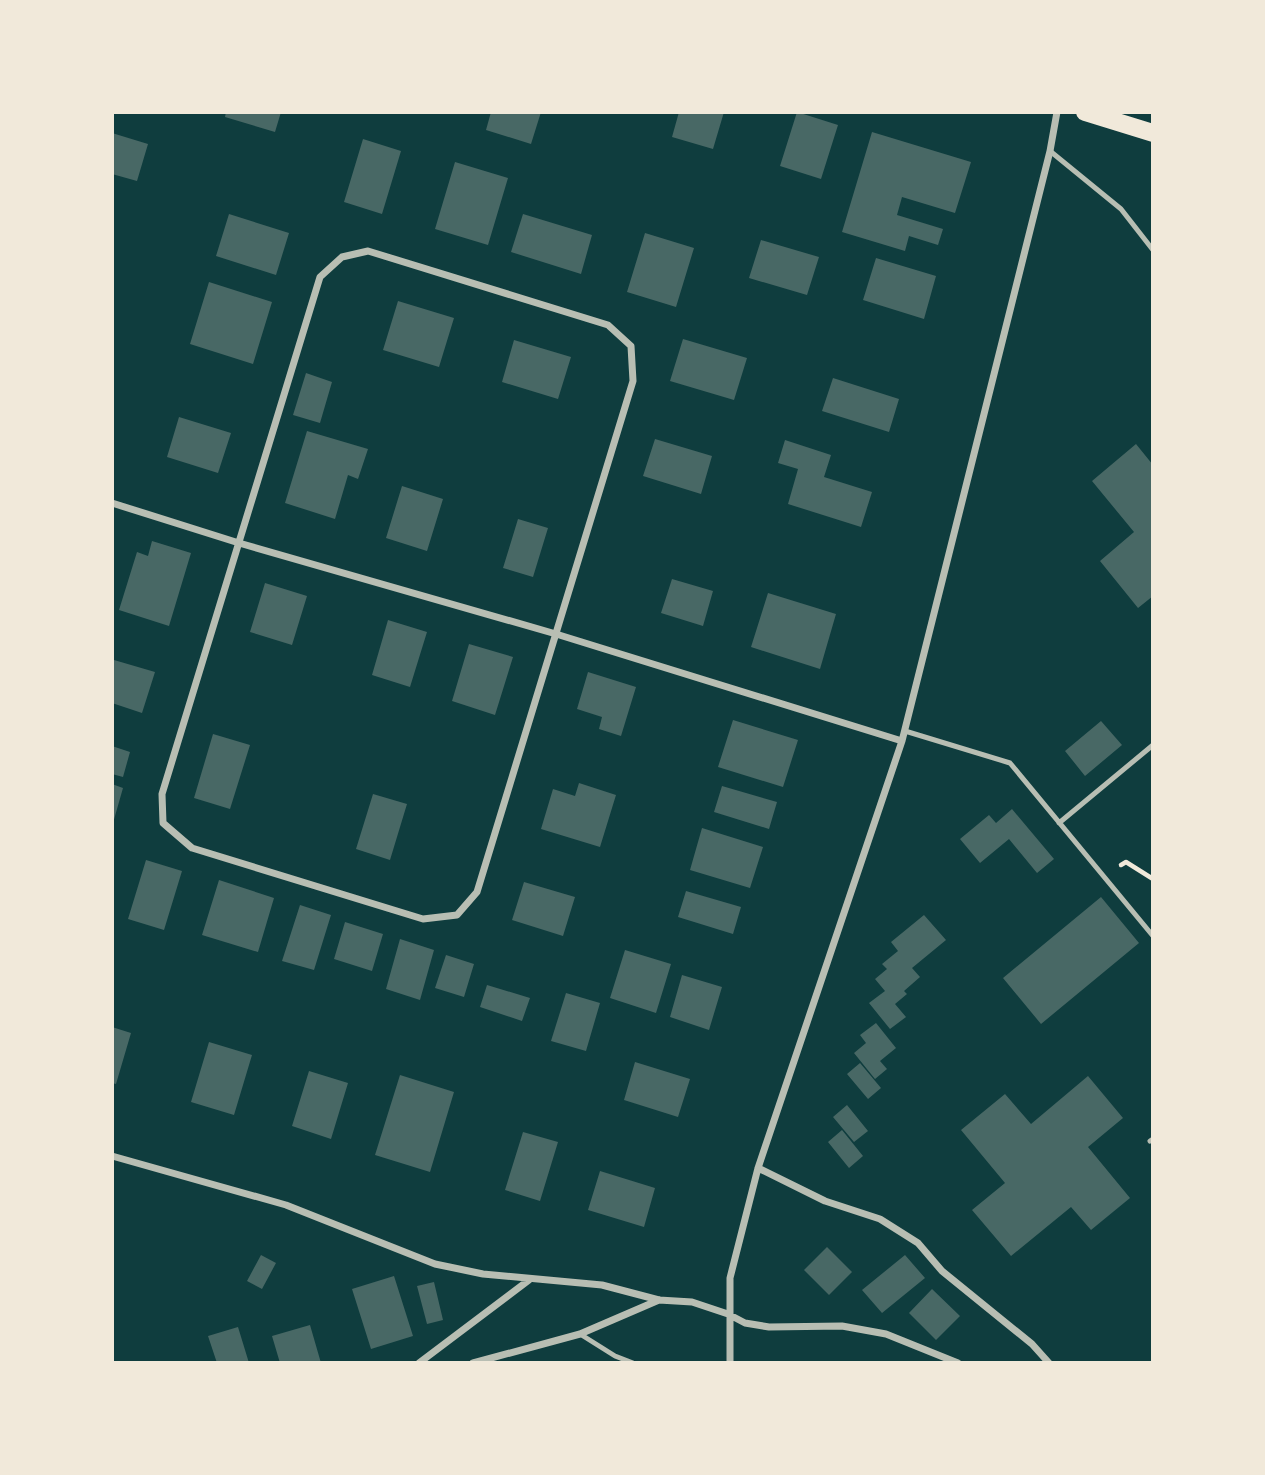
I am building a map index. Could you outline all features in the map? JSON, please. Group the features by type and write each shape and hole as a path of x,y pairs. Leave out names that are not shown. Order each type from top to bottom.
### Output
{"main road":[{"path":"1085,112 1153,133"}],"street":[{"path":"730,1363 730,1278 758,1168 905,731 1050,151 1057,112"},
{"path":"368,251 608,325 632,346 634,381 556,634 477,892 457,915 423,919 192,848 163,823 162,794 320,277 342,257 368,251"},
{"path":"112,503 239,543 556,634 902,741"},
{"path":"112,1156 286,1205 435,1264 483,1274 602,1285 659,1300 692,1302 729,1314 745,1324 769,1327 842,1326 886,1334 958,1363"},
{"path":"758,1168 825,1201 880,1219 918,1243 942,1271 1032,1344 1049,1363"},
{"path":"419,1363 529,1279"},
{"path":"472,1363 580,1334 659,1300"}],"lane":[{"path":"1050,151 1121,209 1153,250"},
{"path":"905,731 1010,763 1153,936"},
{"path":"1059,823 1153,745"},
{"path":"580,1334 615,1356 633,1363"}],"building":[{"path":"226,112 281,112 275,132 225,117"},
{"path":"491,112 541,112 531,144 486,130"},
{"path":"679,112 724,112 713,149 672,137"},
{"path":"797,112 838,125 821,179 780,166"},
{"path":"872,132 971,162 955,213 902,197 897,215 943,229 938,245 909,236 905,251 842,232"},
{"path":"112,133 148,144 137,181 112,174"},
{"path":"363,139 401,151 382,214 344,202"},
{"path":"455,162 508,178 488,245 435,229"},
{"path":"229,214 289,233 276,275 216,256"},
{"path":"523,214 592,235 581,274 511,252"},
{"path":"645,233 694,248 676,307 627,292"},
{"path":"761,240 819,257 807,295 749,278"},
{"path":"876,258 936,276 924,319 863,300"},
{"path":"209,282 272,302 253,364 190,344"},
{"path":"398,301 454,318 439,367 383,350"},
{"path":"683,339 747,358 734,400 670,381"},
{"path":"514,340 571,357 558,399 502,382"},
{"path":"306,373 332,382 320,423 293,415"},
{"path":"833,378 899,399 889,432 822,411"},
{"path":"179,417 231,433 218,473 167,457"},
{"path":"307,431 368,449 358,479 348,475 335,519 285,503"},
{"path":"655,439 712,456 701,494 643,476"},
{"path":"785,440 831,455 824,477 872,492 861,527 788,504 798,469 778,463"},
{"path":"1136,444 1153,465 1153,596 1138,608 1100,561 1134,532 1092,481"},
{"path":"402,486 443,499 427,551 386,538"},
{"path":"518,519 548,528 533,577 503,568"},
{"path":"152,541 191,553 169,626 119,610 137,552 148,556"},
{"path":"672,579 713,591 703,626 661,613"},
{"path":"265,583 307,596 292,645 250,632"},
{"path":"768,593 836,614 820,669 751,647"},
{"path":"388,620 427,632 410,687 372,675"},
{"path":"469,644 513,657 495,715 452,701"},
{"path":"114,660 155,672 142,713 112,703"},
{"path":"588,672 636,687 621,736 599,729 602,717 577,709"},
{"path":"733,720 798,740 783,787 718,767"},
{"path":"1101,721 1122,745 1085,776 1065,751"},
{"path":"213,734 250,745 230,809 194,798"},
{"path":"112,746 130,752 123,777 112,774"},
{"path":"579,783 616,795 600,847 541,829 553,789 575,796"},
{"path":"112,784 123,788 113,823 112,823"},
{"path":"722,786 777,802 769,829 714,812"},
{"path":"373,794 407,804 390,860 356,849"},
{"path":"1012,809 1054,859 1037,873 1009,839 980,863 960,839 989,815 996,823"},
{"path":"702,828 763,847 750,888 690,870"},
{"path":"146,860 182,871 164,930 128,919"},
{"path":"219,880 274,898 258,952 202,935"},
{"path":"524,882 575,897 563,936 512,920"},
{"path":"686,891 741,907 733,934 678,917"},
{"path":"1101,897 1139,943 1041,1024 1003,978"},
{"path":"300,905 331,915 314,970 282,961"},
{"path":"924,915 946,940 912,968 920,977 904,991 907,994 895,1004 906,1017 890,1029 869,1003 885,991 875,979 887,969 882,964 898,951 891,942"},
{"path":"345,922 383,934 372,971 334,959"},
{"path":"400,939 434,950 420,1000 386,989"},
{"path":"625,950 671,964 656,1013 610,998"},
{"path":"446,955 474,964 464,997 435,988"},
{"path":"682,975 722,987 709,1030 670,1017"},
{"path":"487,985 530,998 522,1021 480,1007"},
{"path":"566,993 600,1003 586,1051 551,1041"},
{"path":"876,1023 896,1048 880,1061 887,1069 875,1079 854,1053 866,1043 860,1035"},
{"path":"112,1027 131,1033 116,1084 112,1083"},
{"path":"209,1042 252,1055 234,1115 191,1102"},
{"path":"635,1062 690,1079 678,1117 624,1100"},
{"path":"860,1063 881,1088 868,1099 847,1074"},
{"path":"309,1071 348,1083 331,1139 292,1126"},
{"path":"400,1075 454,1092 430,1172 375,1155"},
{"path":"1088,1076 1123,1118 1088,1147 1130,1198 1091,1230 1071,1207 1011,1256 972,1210 1005,1183 961,1130 1005,1094 1031,1124"},
{"path":"847,1105 868,1131 854,1142 833,1117"},
{"path":"842,1130 863,1156 849,1168 828,1142"},
{"path":"523,1132 558,1142 540,1201 505,1190"},
{"path":"600,1171 655,1188 644,1227 588,1210"},
{"path":"827,1247 852,1272 829,1295 804,1270"},
{"path":"261,1255 276,1263 262,1289 247,1281"},
{"path":"905,1255 925,1278 882,1313 862,1290"},
{"path":"394,1276 413,1336 371,1349 352,1289"},
{"path":"434,1282 443,1320 427,1324 417,1286"},
{"path":"932,1289 960,1316 936,1340 909,1313"},
{"path":"310,1325 321,1363 280,1363 272,1336"},
{"path":"238,1327 249,1363 217,1363 208,1336"}]}
